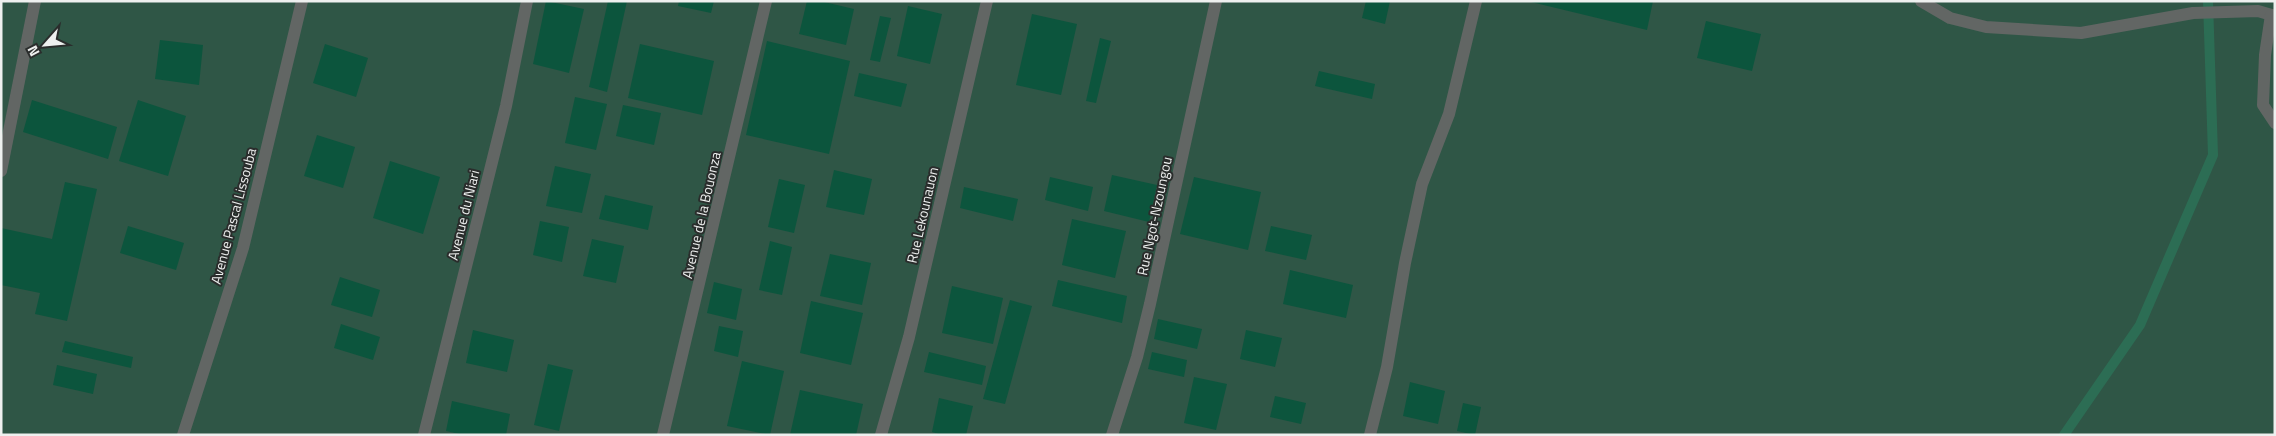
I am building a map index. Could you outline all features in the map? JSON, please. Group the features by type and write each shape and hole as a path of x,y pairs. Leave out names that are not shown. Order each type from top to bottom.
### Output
{"street":[{"path":"1,171 35,1"},
{"name":"Avenue Pascal Lissouba","path":"183,435 243,248 302,1"},
{"name":"Avenue du Niari","path":"424,435 506,106 527,1"},
{"name":"Avenue de la Bouonza","path":"663,435 766,1"},
{"name":"Rue Lekounauon","path":"881,435 909,337 987,1"},
{"name":"Rue Ngot-Nzoungou","path":"1112,435 1146,322 1216,1"},
{"path":"1370,435 1386,367 1422,184 1450,114 1476,1"},
{"path":"1921,1 1950,18 1986,27 2081,33 2193,13 2258,11 2273,15 2265,55 2263,105 2275,123"}],"green space":[{"path":"1,1 2275,1 2275,435 1,435"}],"building":[{"path":"546,1 584,9 569,73 533,64"},
{"path":"608,1 627,1 607,92 589,87"},
{"path":"679,1 714,1 711,13 678,6"},
{"path":"807,1 820,1 854,9 846,45 799,34"},
{"path":"1366,1 1390,1 1385,24 1362,18"},
{"path":"1527,1 1653,1 1647,30"},
{"path":"908,6 942,14 930,64 897,56"},
{"path":"1032,14 1077,24 1061,95 1016,85"},
{"path":"880,16 891,18 880,62 870,60"},
{"path":"1706,21 1761,34 1752,71 1697,58"},
{"path":"1100,38 1111,41 1096,103 1086,101"},
{"path":"160,40 203,45 199,85 155,79"},
{"path":"767,41 850,61 829,154 746,135"},
{"path":"325,44 368,58 356,97 313,83"},
{"path":"640,44 714,61 702,115 628,98"},
{"path":"1319,71 1375,84 1372,99 1315,86"},
{"path":"859,73 907,84 901,107 854,96"},
{"path":"575,97 607,104 596,150 565,143"},
{"path":"32,100 117,127 108,159 23,132"},
{"path":"138,100 186,116 168,176 119,161"},
{"path":"623,105 661,113 654,145 616,136"},
{"path":"317,135 355,147 343,188 304,176"},
{"path":"390,161 440,177 423,234 373,218"},
{"path":"555,166 591,174 582,213 546,206"},
{"path":"834,170 872,179 864,215 826,207"},
{"path":"1112,175 1157,185 1149,222 1104,211"},
{"path":"1050,177 1093,187 1088,211 1045,200"},
{"path":"1194,177 1261,192 1248,250 1180,234"},
{"path":"779,179 805,185 794,233 768,227"},
{"path":"65,182 97,189 67,321 35,314 40,293 1,285 1,228 52,239"},
{"path":"964,187 1018,199 1013,221 960,208"},
{"path":"605,195 653,206 648,230 599,219"},
{"path":"1072,219 1126,231 1115,278 1062,265"},
{"path":"540,221 569,227 562,262 533,255"},
{"path":"128,226 184,243 176,270 120,253"},
{"path":"1271,226 1312,235 1306,260 1265,251"},
{"path":"592,239 624,246 616,283 583,276"},
{"path":"770,241 792,247 782,295 759,290"},
{"path":"830,254 871,263 862,305 820,296"},
{"path":"1290,270 1353,285 1346,318 1283,304"},
{"path":"340,277 380,290 372,317 331,305"},
{"path":"1058,280 1127,296 1122,323 1052,306"},
{"path":"714,282 742,289 736,320 707,313"},
{"path":"952,286 1003,298 993,344 942,333"},
{"path":"1010,300 1032,306 1005,404 983,399"},
{"path":"811,301 863,313 851,365 800,353"},
{"path":"1158,319 1202,329 1197,349 1154,339"},
{"path":"341,324 380,337 373,360 334,348"},
{"path":"719,326 743,331 738,357 714,351"},
{"path":"473,330 514,340 507,372 466,363"},
{"path":"1246,330 1282,338 1275,367 1240,359"},
{"path":"65,341 133,357 131,368 62,352"},
{"path":"929,352 986,366 982,385 924,372"},
{"path":"1152,352 1187,360 1184,377 1148,369"},
{"path":"742,361 784,371 770,435 727,426"},
{"path":"548,364 573,370 559,431 534,425"},
{"path":"57,365 97,374 93,394 53,385"},
{"path":"1194,377 1227,384 1216,430 1184,423"},
{"path":"1410,382 1445,391 1438,424 1403,416"},
{"path":"800,390 863,404 856,435 790,435"},
{"path":"1275,396 1306,403 1301,424 1270,417"},
{"path":"939,398 973,406 966,435 942,435 932,432"},
{"path":"452,401 510,414 506,435 464,435 446,431"},
{"path":"1463,403 1481,407 1475,435 1457,431"}],"waterway":[{"path":"2064,435 2140,325 2213,155 2208,1"}]}
